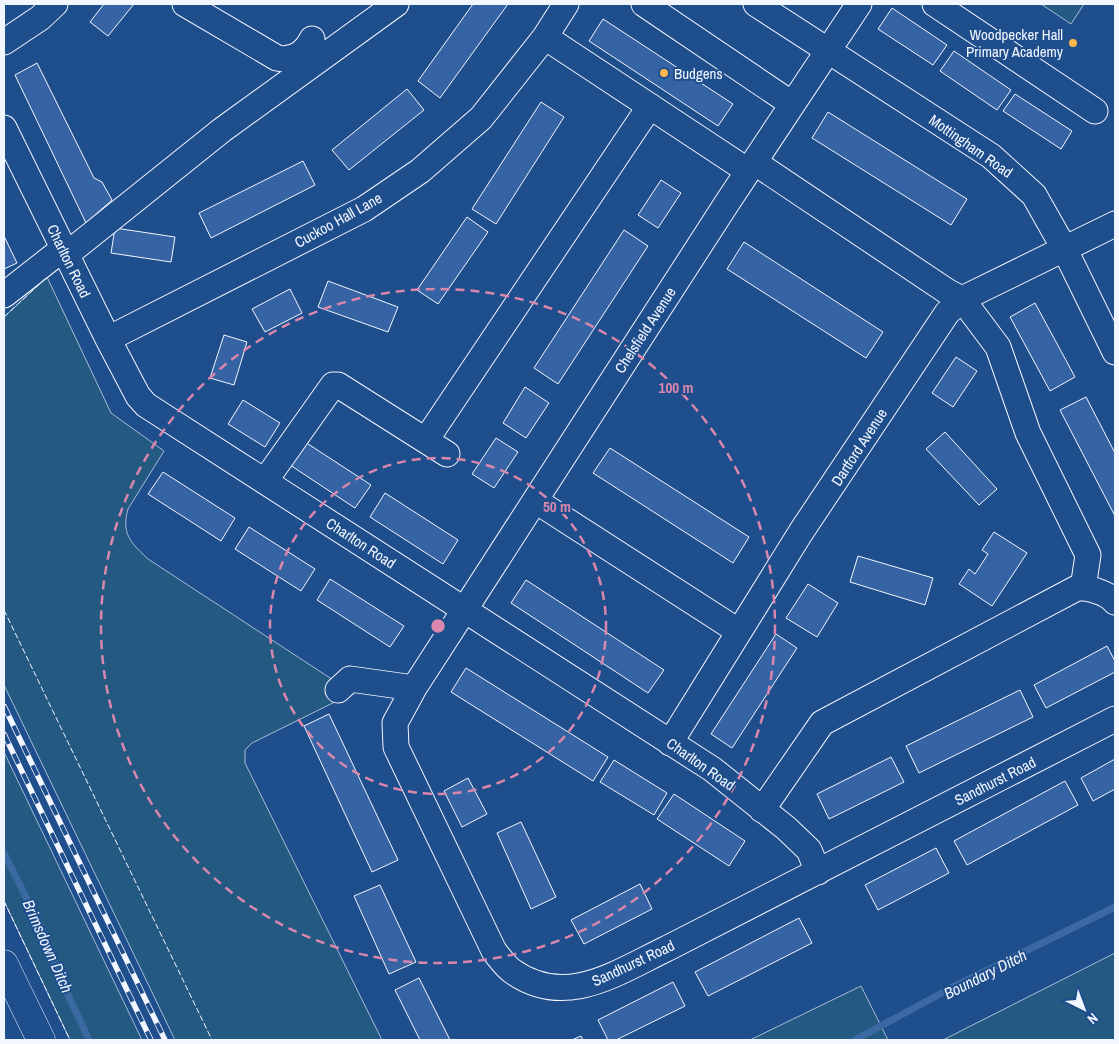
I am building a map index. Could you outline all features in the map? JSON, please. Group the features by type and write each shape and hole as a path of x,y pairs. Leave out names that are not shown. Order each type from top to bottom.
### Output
{"main road":[{"path":"4,964 41,1040"}],"street":[{"path":"4,42 40,18 55,4"},
{"path":"185,4 277,58 288,60 299,55 305,51 312,39"},
{"path":"4,295 65,252 222,130 396,4"},
{"name":"Cuckoo Hall Lane","path":"108,339 364,209 420,171 481,118 545,37 566,4"},
{"path":"644,4 792,104"},
{"name":"Mottingham Road","path":"756,4 990,156 1016,177 1034,195 1064,248 1115,352"},
{"name":"Chelsfield Avenue","path":"465,611 751,167 859,4"},
{"path":"935,4 1095,111"},
{"path":"545,37 650,106 962,299 998,347 1028,433 1088,555 1083,588"},
{"path":"426,440 650,106"},
{"name":"Charlton Road","path":"4,128 108,339 138,396 146,405 712,769 786,828 809,850 818,872"},
{"name":"Dartford Avenue","path":"670,743 738,631 947,313 962,299 1115,224"},
{"path":"265,481 333,385 338,385 447,454"},
{"path":"536,501 738,631"},
{"path":"762,810 822,723 1077,588 1083,588 1112,598 1115,602"},
{"name":"Sandhurst Road","path":"465,611 414,688 395,723 396,747 494,951 511,970 538,985 561,988 595,983 818,872 1115,719"},
{"path":"338,690 350,679 414,688"}],"shaded area":[{"path":"1041,4 1084,4 1071,24"},
{"path":"47,277 111,413 164,451 128,509 126,525 132,543 148,559 353,693 252,743 245,750 245,763 382,1040 175,1040 4,685 4,317"},
{"path":"4,752 142,1040 70,1040 4,901"},
{"path":"1115,953 1115,1040 943,1040"},
{"path":"861,986 888,1040 750,1040"}],"building":[{"path":"104,4 134,4 108,36 90,22"},
{"path":"473,4 508,4 440,98 418,81"},
{"path":"892,8 947,45 933,65 878,29"},
{"path":"603,19 733,104 718,126 589,41"},
{"path":"954,51 1011,90 997,110 940,71"},
{"path":"37,63 94,178 102,182 112,200 86,223 15,75"},
{"path":"407,89 424,110 349,170 332,150"},
{"path":"1015,94 1072,131 1061,149 1003,111"},
{"path":"541,102 564,117 496,224 472,209"},
{"path":"828,112 967,199 951,225 812,138"},
{"path":"303,161 315,185 211,238 199,213"},
{"path":"661,180 681,193 658,228 638,215"},
{"path":"467,217 488,232 438,304 417,290"},
{"path":"115,228 175,237 171,262 111,253"},
{"path":"624,230 648,246 558,384 534,368"},
{"path":"4,236 17,263 4,269"},
{"path":"744,242 883,332 866,358 727,269"},
{"path":"328,281 398,307 388,332 318,307"},
{"path":"290,289 302,313 265,332 252,309"},
{"path":"1035,303 1075,377 1050,391 1010,317"},
{"path":"224,335 247,342 234,385 210,378"},
{"path":"956,357 977,371 953,407 932,393"},
{"path":"525,387 549,403 526,438 503,423"},
{"path":"1086,397 1115,453 1115,516 1060,410"},
{"path":"243,400 280,423 265,447 228,424"},
{"path":"945,432 997,489 979,505 926,449"},
{"path":"496,438 518,452 494,488 472,474"},
{"path":"302,440 371,485 355,508 287,463"},
{"path":"610,448 749,537 733,563 593,473"},
{"path":"163,472 235,518 221,541 148,494"},
{"path":"385,493 458,540 443,564 370,517"},
{"path":"249,527 315,569 301,591 235,549"},
{"path":"994,532 1027,553 992,606 959,584 969,569 975,574 988,554 982,550"},
{"path":"858,556 933,578 925,605 850,582"},
{"path":"330,579 404,626 390,647 317,600"},
{"path":"526,580 664,670 648,693 511,603"},
{"path":"808,584 838,603 817,637 786,618"},
{"path":"776,634 797,648 732,748 711,734"},
{"path":"1107,646 1115,661 1115,672 1046,708 1034,685"},
{"path":"466,668 608,757 593,781 451,692"},
{"path":"1020,690 1033,717 919,773 906,746"},
{"path":"329,714 398,860 372,872 304,726"},
{"path":"891,757 904,782 829,819 817,794"},
{"path":"1115,759 1115,789 1093,801 1081,778"},
{"path":"614,760 667,793 654,815 600,782"},
{"path":"468,778 487,814 462,827 444,791"},
{"path":"1065,781 1078,805 967,865 954,841"},
{"path":"674,794 745,841 729,866 657,819"},
{"path":"521,822 556,897 531,909 497,833"},
{"path":"936,848 949,873 878,910 865,885"},
{"path":"640,884 652,909 584,944 571,920"},
{"path":"380,885 416,962 389,974 354,896"},
{"path":"799,918 812,943 708,996 695,972"},
{"path":"419,978 450,1040 420,1040 395,990"},
{"path":"673,982 685,1006 616,1040 608,1040 598,1020"},
{"path":"581,1036 583,1040 572,1040"}],"waterway":[{"name":"Brimsdown Ditch","path":"4,853 42,929 63,984 89,1040"},
{"name":"Boundary Ditch","path":"855,1040 949,989 1115,907"}],"railway":[{"path":"4,706 165,1040"},
{"path":"4,734 151,1040"}],"fence":[{"path":"4,317 47,277"},
{"path":"4,610 212,1040"},
{"path":"4,901 70,1040"}],"place":[{"name":"Woodpecker Hall Primary Academy","path":"1073,43"},
{"name":"Budgens","path":"664,73"}]}
